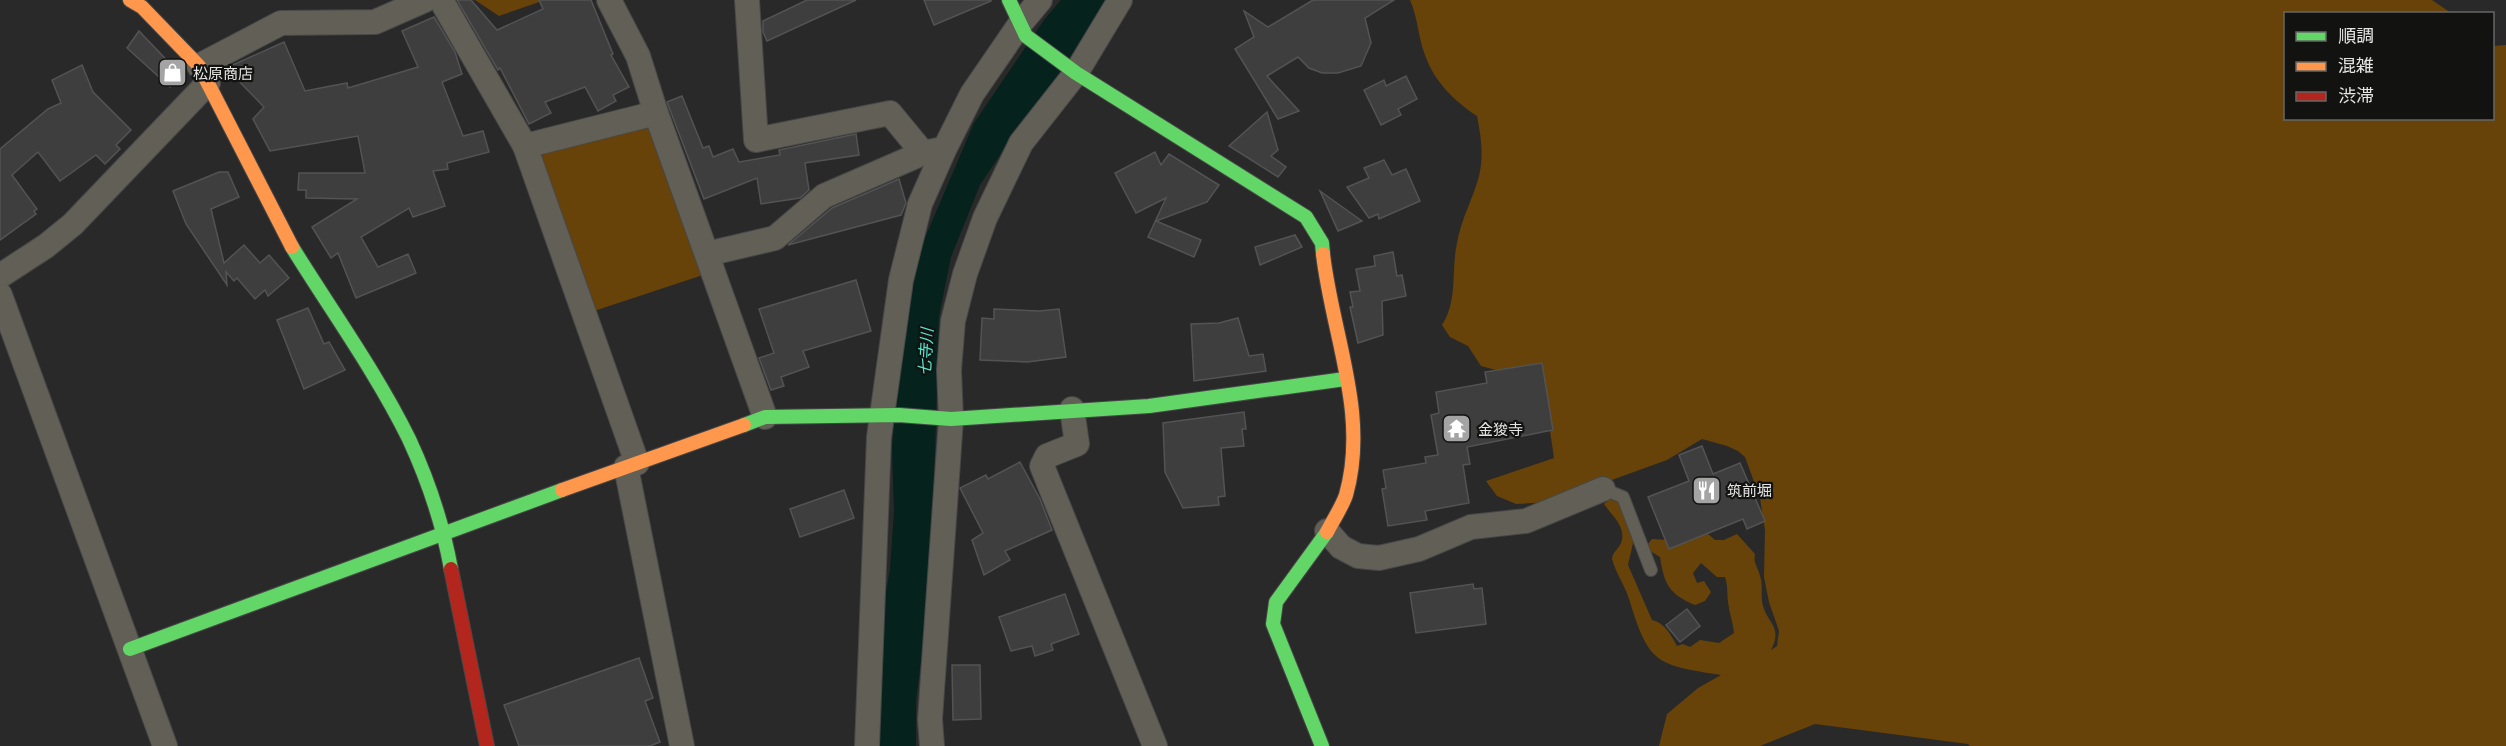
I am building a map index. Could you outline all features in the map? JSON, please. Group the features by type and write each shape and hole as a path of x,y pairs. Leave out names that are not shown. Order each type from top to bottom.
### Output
{"street":[{"path":"130,0 142,8 203,75 292,247 378,385 409,440 444,532 487,746"},
{"path":"0,276 73,224 203,75 281,23 375,22 426,0"},
{"path":"441,0 525,146 632,465 682,746"},
{"path":"609,0 638,56 656,113 765,417"},
{"path":"747,0 756,140 890,113 933,151"},
{"path":"1009,0 1023,30 1072,69 1306,217 1322,243 1325,280 1354,415 1354,456 1345,497 1327,531 1276,602 1273,624 1315,744"},
{"path":"867,746 879,437 891,415 900,280 933,151 972,94 1023,30 1040,0"},
{"path":"932,746 930,718 943,418 953,321 965,274 981,230 1022,143 1120,0"},
{"path":"525,146 656,113"},
{"path":"707,254 775,238 824,196 933,151"},
{"path":"0,295 165,746"},
{"path":"130,649 444,532 765,417 891,415 943,418 1149,406 1345,379"},
{"path":"1072,410 1077,444 1047,456 1042,466 1155,746"},
{"path":"1327,531 1341,547 1358,556 1379,558 1419,549 1471,527 1526,520 1603,489"}],"lane":[{"path":"1603,489 1623,497 1651,570"}],"shaded area":[{"path":"475,0 545,0 499,16"},
{"path":"1410,0 2432,0 2450,12 2284,12 2284,120 2494,120 2494,46 2506,45 2506,746 1970,746 1815,724 1760,746 1659,746 1667,714 1698,688 1721,675 1670,664 1659,658 1643,639 1612,559 1621,543 1622,532 1618,522 1604,504 1609,499 1619,502 1632,531 1633,543 1628,565 1652,620 1664,627 1677,646 1683,644 1690,647 1700,640 1719,643 1734,633 1725,577 1717,577 1701,563 1693,573 1697,583 1704,581 1711,592 1705,601 1695,605 1679,597 1669,587 1660,557 1650,551 1647,545 1652,539 1669,540 1704,521 1708,534 1715,540 1724,540 1737,534 1755,554 1755,563 1761,582 1762,601 1776,635 1771,650 1777,646 1779,631 1769,602 1764,577 1765,530 1760,498 1745,457 1727,446 1702,439 1667,460 1551,502 1516,504 1497,496 1486,481 1554,458 1540,363 1496,370 1481,366 1468,346 1450,337 1442,325 1452,296 1455,253 1459,234 1479,176 1482,154 1481,138 1477,116 1446,90 1429,64"},
{"path":"651,125 706,274 591,312 535,152"}],"water":[{"name":"七寺川","path":"1061,0 1108,0 1078,48 1018,128 980,185 951,257 939,316 927,612 916,701 916,746 876,746 880,626 890,569 894,511 892,446 907,297 922,245 974,123 1044,20"}],"building":[{"path":"457,0 471,0 497,30 543,9 539,0 591,0 613,54 611,55 629,87 613,95 616,101 598,111 585,87 545,102 551,113 529,124 500,68 498,70"},
{"path":"807,0 856,0 767,41 763,32 763,21"},
{"path":"924,0 991,0 991,1 934,25"},
{"path":"1313,0 1394,0 1365,18 1371,43 1361,66 1338,73 1322,73 1309,68 1298,57 1267,76 1299,111 1278,119 1235,49 1254,37 1244,11 1268,27"},
{"path":"434,17 455,52 462,74 442,82 463,136 483,131 489,152 447,163 448,169 433,171 445,206 413,217 409,208 361,237 378,267 408,254 416,273 356,298 338,253 331,258 312,227 357,199 306,198 306,190 298,190 299,173 365,173 358,136 270,151 253,119 264,107 226,68 284,42 305,91 347,83 348,88 418,67 402,31"},
{"path":"139,31 181,75 170,87 127,48"},
{"path":"82,65 93,92 131,130 116,145 120,149 105,164 96,155 60,181 38,152 12,175 37,209 34,211 36,214 0,240 0,149 48,109 61,103 52,80"},
{"path":"1406,76 1417,99 1398,109 1401,115 1381,125 1364,90 1384,80 1386,86"},
{"path":"682,96 703,148 709,146 713,157 733,149 739,162 780,155 779,150 856,134 859,155 805,163 809,190 800,198 761,204 757,178 704,199 667,102"},
{"path":"1267,112 1278,150 1271,156 1286,167 1278,177 1229,146"},
{"path":"1155,152 1161,165 1169,154 1219,185 1207,202 1156,221 1201,240 1194,257 1148,237 1166,198 1136,213 1115,173"},
{"path":"1384,160 1392,175 1406,169 1420,201 1379,219 1378,214 1369,218 1347,187 1369,178 1364,168"},
{"path":"219,172 228,172 239,197 211,209 224,263 244,245 260,263 269,255 289,278 268,296 265,290 255,299 237,278 234,281 226,272 227,285 186,224 173,191"},
{"path":"899,179 906,203 901,215 788,245 832,208"},
{"path":"1320,191 1362,221 1338,231"},
{"path":"1295,235 1302,247 1260,265 1255,247"},
{"path":"1393,252 1397,276 1402,275 1406,296 1382,301 1383,335 1358,343 1350,307 1353,307 1350,292 1360,291 1356,269 1375,266 1374,256"},
{"path":"856,280 871,331 803,351 809,367 781,377 784,386 771,390 759,358 774,353 759,309"},
{"path":"308,308 324,344 329,342 345,370 304,389 277,320"},
{"path":"994,309 1039,311 1059,309 1066,357 1027,362 980,360 982,318 994,319"},
{"path":"1238,318 1249,356 1263,354 1266,371 1194,381 1191,324 1219,323"},
{"path":"1542,363 1553,430 1467,447 1470,464 1463,465 1469,503 1425,511 1427,520 1388,526 1382,489 1386,488 1383,470 1426,463 1425,457 1438,455 1431,415 1439,413 1436,392 1487,383 1485,372"},
{"path":"1244,412 1246,429 1242,429 1244,446 1221,448 1225,496 1218,497 1219,505 1183,508 1165,472 1163,423"},
{"name":"筑前堀","path":"1702,446 1713,474 1740,463 1765,521 1747,529 1743,519 1669,549 1648,497 1689,481 1679,455"},
{"path":"1020,462 1040,499 1052,530 1005,551 1010,560 984,575 972,540 983,533 960,488 986,475 988,479"},
{"path":"844,490 854,518 800,537 790,509"},
{"path":"1473,584 1474,589 1482,588 1486,624 1416,633 1410,593"},
{"path":"1065,594 1079,634 1051,644 1053,650 1035,656 1032,646 1011,651 999,617"},
{"path":"1687,609 1700,626 1680,642 1666,625"},
{"path":"639,658 653,698 645,701 660,742 650,746 519,746 504,705"},
{"path":"952,665 980,665 981,719 953,720"}],"traffic: fast":[{"path":"1009,0 1026,36 1076,73 1306,217 1322,243 1323,254"},
{"path":"292,247 368,365 409,439 434,503 451,569"},
{"path":"744,425 765,417 899,415 951,419 1149,406 1345,379"},
{"path":"130,649 562,490"},
{"path":"1322,746 1273,624 1276,602 1327,532"}],"traffic: slow":[{"path":"130,0 142,7 199,66 292,247"},
{"path":"1323,254 1346,374 1353,434 1352,465 1346,495 1327,532"},
{"path":"562,490 744,425"}],"traffic: jam":[{"path":"451,569 487,746"}],"place":[{"name":"松原商店","path":"172,73"},
{"name":"金狻寺","path":"1457,429"},
{"name":"筑前堀","path":"1706,490"}]}
